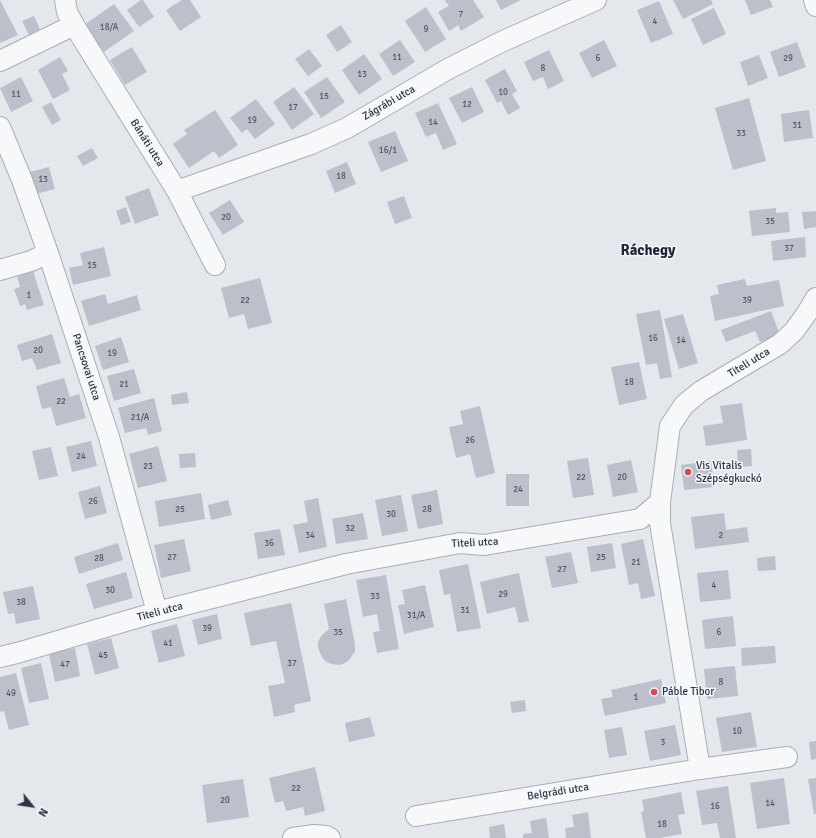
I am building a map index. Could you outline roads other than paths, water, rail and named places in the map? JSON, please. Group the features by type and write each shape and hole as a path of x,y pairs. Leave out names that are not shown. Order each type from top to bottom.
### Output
{"street":[{"name":"Bánáti utca","path":"65,0 67,12 74,25 177,191 215,265"},
{"name":"Zágrábi utca","path":"177,191 311,144 347,128 454,66 501,42 596,0"},
{"path":"814,0 816,6"},
{"path":"0,61 74,25"},
{"name":"Pancsovai utca","path":"0,127 22,180 48,253 109,438 157,612"},
{"path":"0,270 31,261 48,253"},
{"name":"Titeli utca","path":"0,656 17,653 157,612 346,564 460,543 484,545 640,519 660,502 670,426 684,405 701,391 780,344 794,331 816,300"},
{"path":"660,502 660,523 700,769"},
{"name":"Belgrádi utca","path":"416,816 700,769 787,757"},
{"path":"293,838 314,835 326,836 330,838"}],"place":[{"name":"Vis Vitalis Szépségkuckó","path":"688,472"},
{"name":"Páble Tibor","path":"654,692"}],"district":[{"name":"Ráchegy","path":"648,251"}]}
